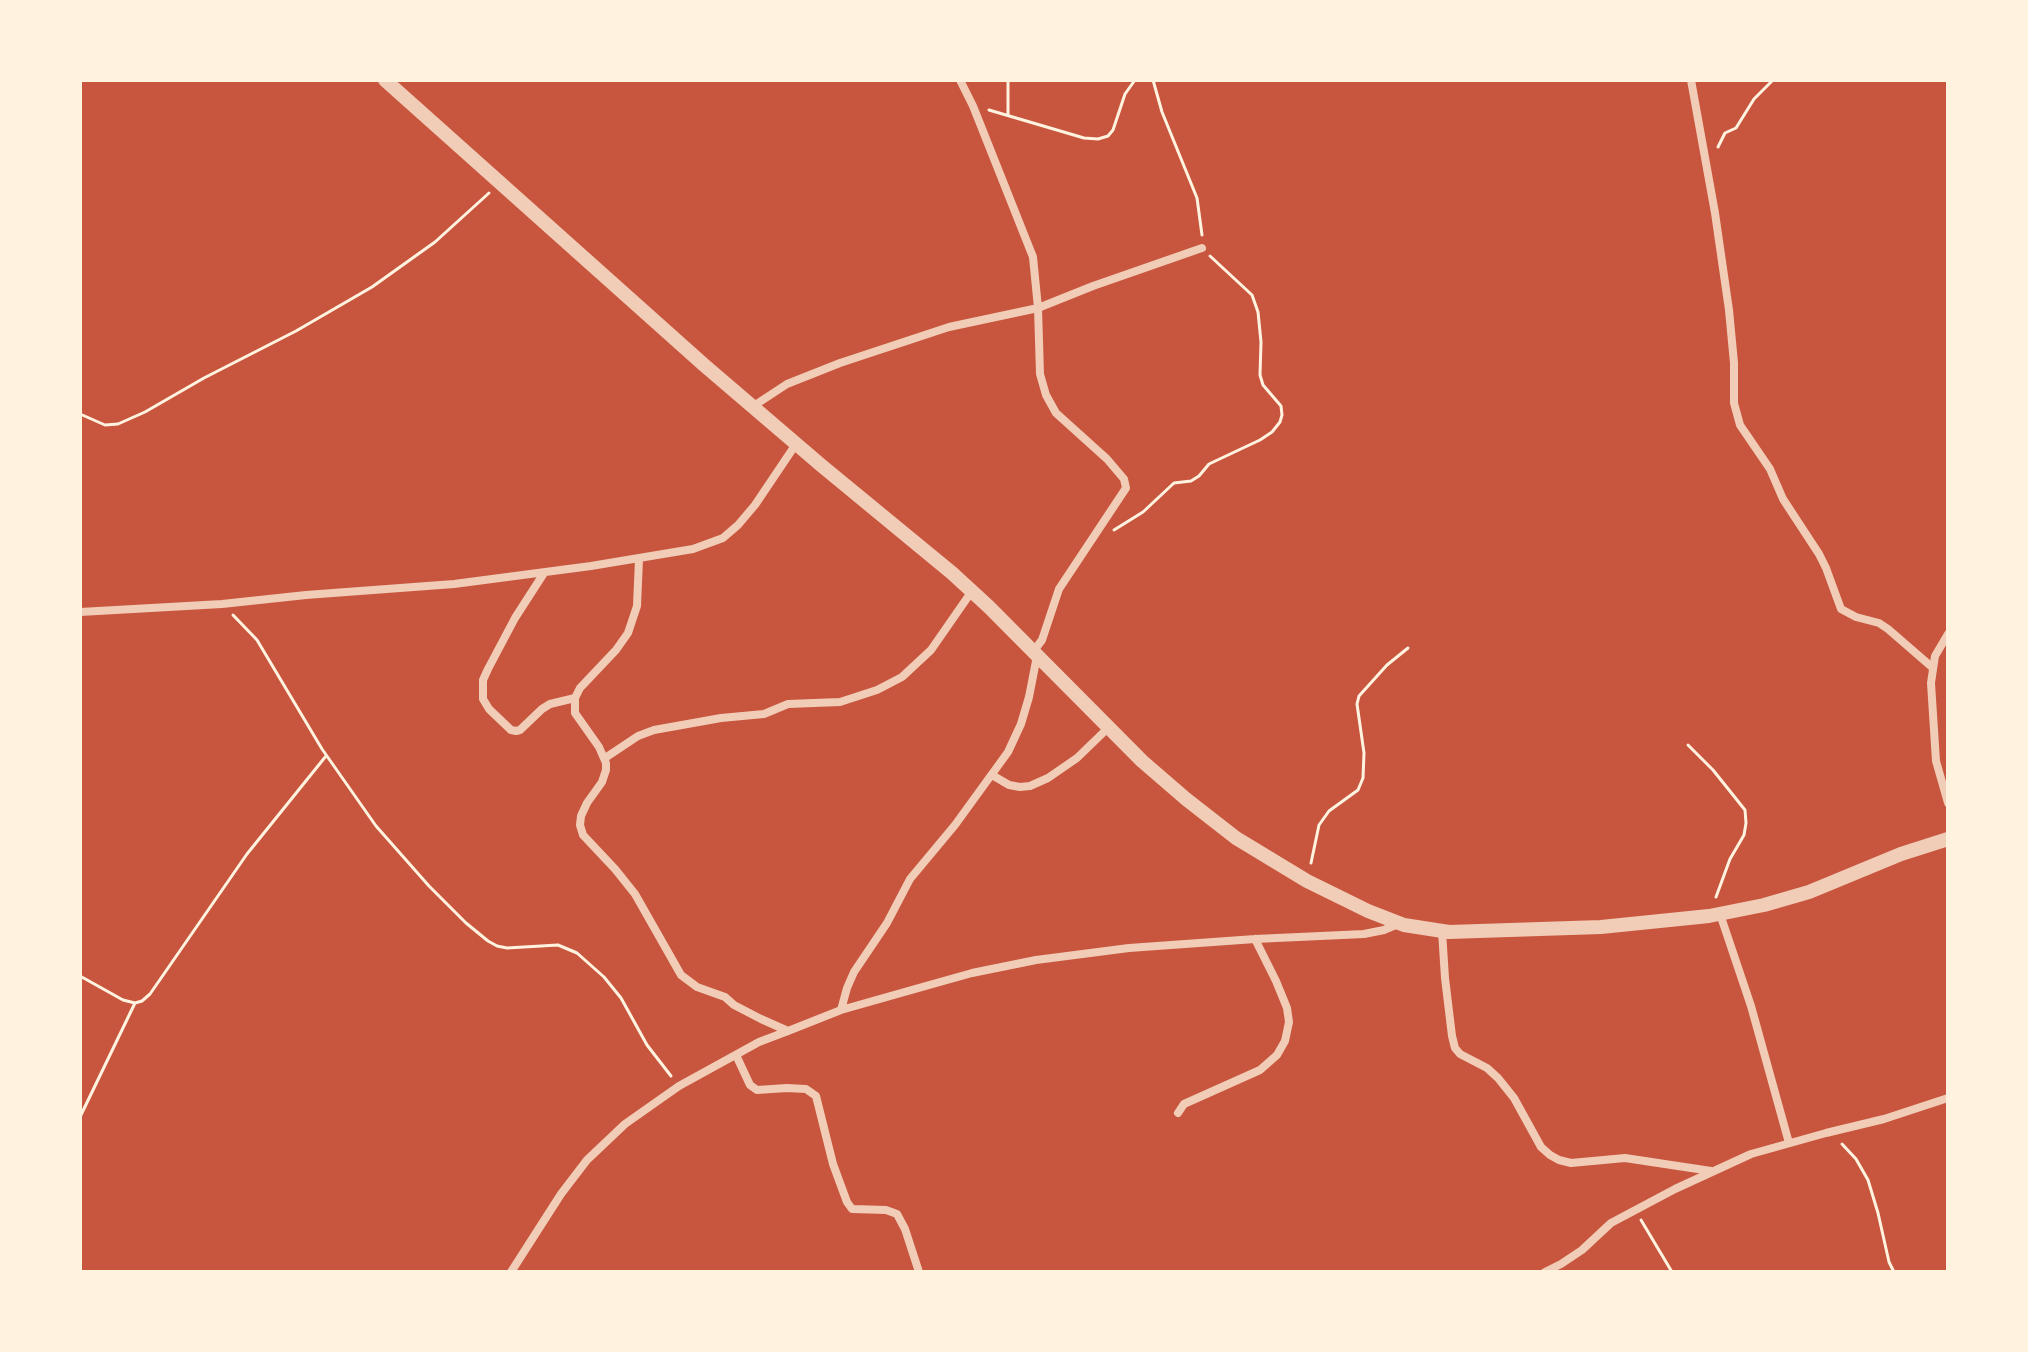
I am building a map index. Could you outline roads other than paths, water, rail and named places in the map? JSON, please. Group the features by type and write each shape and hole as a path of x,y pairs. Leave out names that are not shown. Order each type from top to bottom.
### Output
{"street":[{"path":"385,80 752,407 972,591 1142,761 1236,838 1307,881 1368,911 1400,924 1442,931 1601,927 1715,915 1809,892 1901,854 1948,839"},
{"path":"841,1010 854,972 887,923 910,879 1008,752 1021,724 1035,654 1059,589 1125,492 1124,479 1107,459 1056,413 1046,395 1040,374 1033,257 960,80"},
{"path":"1691,80 1729,310 1734,403 1740,425 1770,469 1783,499 1819,554 1841,609 1879,623 1933,668"},
{"path":"752,407 787,384 840,363 949,327 1038,308 1202,248"},
{"path":"80,612 222,604 454,584 693,549 723,538 738,525 796,444"},
{"path":"639,559 637,606 628,633 580,688 575,698 575,713 605,758 606,770 581,816 583,835 635,894 681,975 697,987 725,997 747,1012 788,1031"},
{"path":"544,573 488,669 483,680 483,699 489,709 516,731 550,704 575,698"},
{"path":"605,758 638,736 654,730 764,714 788,704 840,702 877,690 902,677 931,650 972,591"},
{"path":"1948,634 1935,656 1931,683 1936,761 1948,803"},
{"path":"992,775 1009,785 1030,786 1077,758 1108,728"},
{"path":"1715,915 1751,1006 1789,1143"},
{"path":"511,1272 561,1194 587,1160 625,1124 679,1086 759,1042 841,1010 972,973 1036,960 1129,948 1364,934 1400,924"},
{"path":"1442,931 1455,1048 1498,1078 1514,1098 1541,1147 1559,1160 1571,1163 1625,1158 1712,1171"},
{"path":"1178,1113 1184,1104 1260,1070 1277,1055 1285,1041 1289,1022 1287,1008 1255,939"},
{"path":"736,1055 750,1085 757,1090 806,1089 816,1096 833,1164 847,1202 852,1209 886,1210 897,1214 919,1272"},
{"path":"1545,1272 1582,1250 1611,1223 1751,1154 1884,1119 1948,1098"}]}
